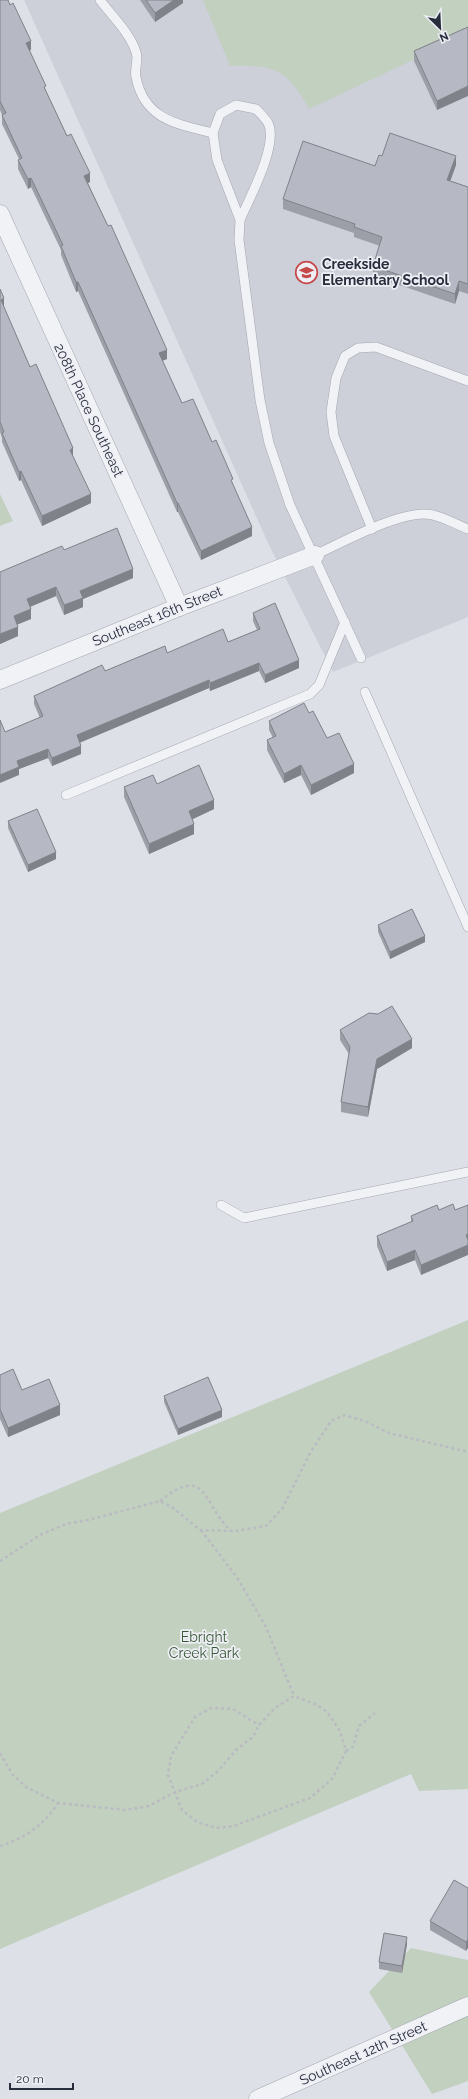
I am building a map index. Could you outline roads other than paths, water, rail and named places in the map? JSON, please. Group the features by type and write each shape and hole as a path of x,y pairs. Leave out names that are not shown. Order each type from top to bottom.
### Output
{"street":[{"name":"208th Place Southeast","path":"0,214 6,243 179,606"},
{"name":"Southeast 16th Street","path":"0,680 179,606 315,555"},
{"name":"Southeast 12th Street","path":"258,2099 468,2006"}],"lane":[{"path":"100,0 126,34 137,53 135,74 140,94 152,111 173,123 213,133"},
{"path":"240,220 217,160 213,133 220,114 236,105 256,109 268,124 271,140 264,164 240,220 239,240 259,392 269,443 290,505 315,555 361,658"},
{"path":"372,529 334,436 331,412 336,378 345,356 358,348 376,347 468,381"},
{"path":"315,555 372,529 404,517 424,514 438,517 468,529"},
{"path":"66,796 310,694 319,685 345,622"},
{"path":"365,692 468,927"},
{"path":"221,1205 244,1218 468,1172"}],"place":[{"name":"Creekside Elementary School","path":"307,272"}],"park label":[{"name":"Ebright Creek Park","path":"204,1646"}]}
